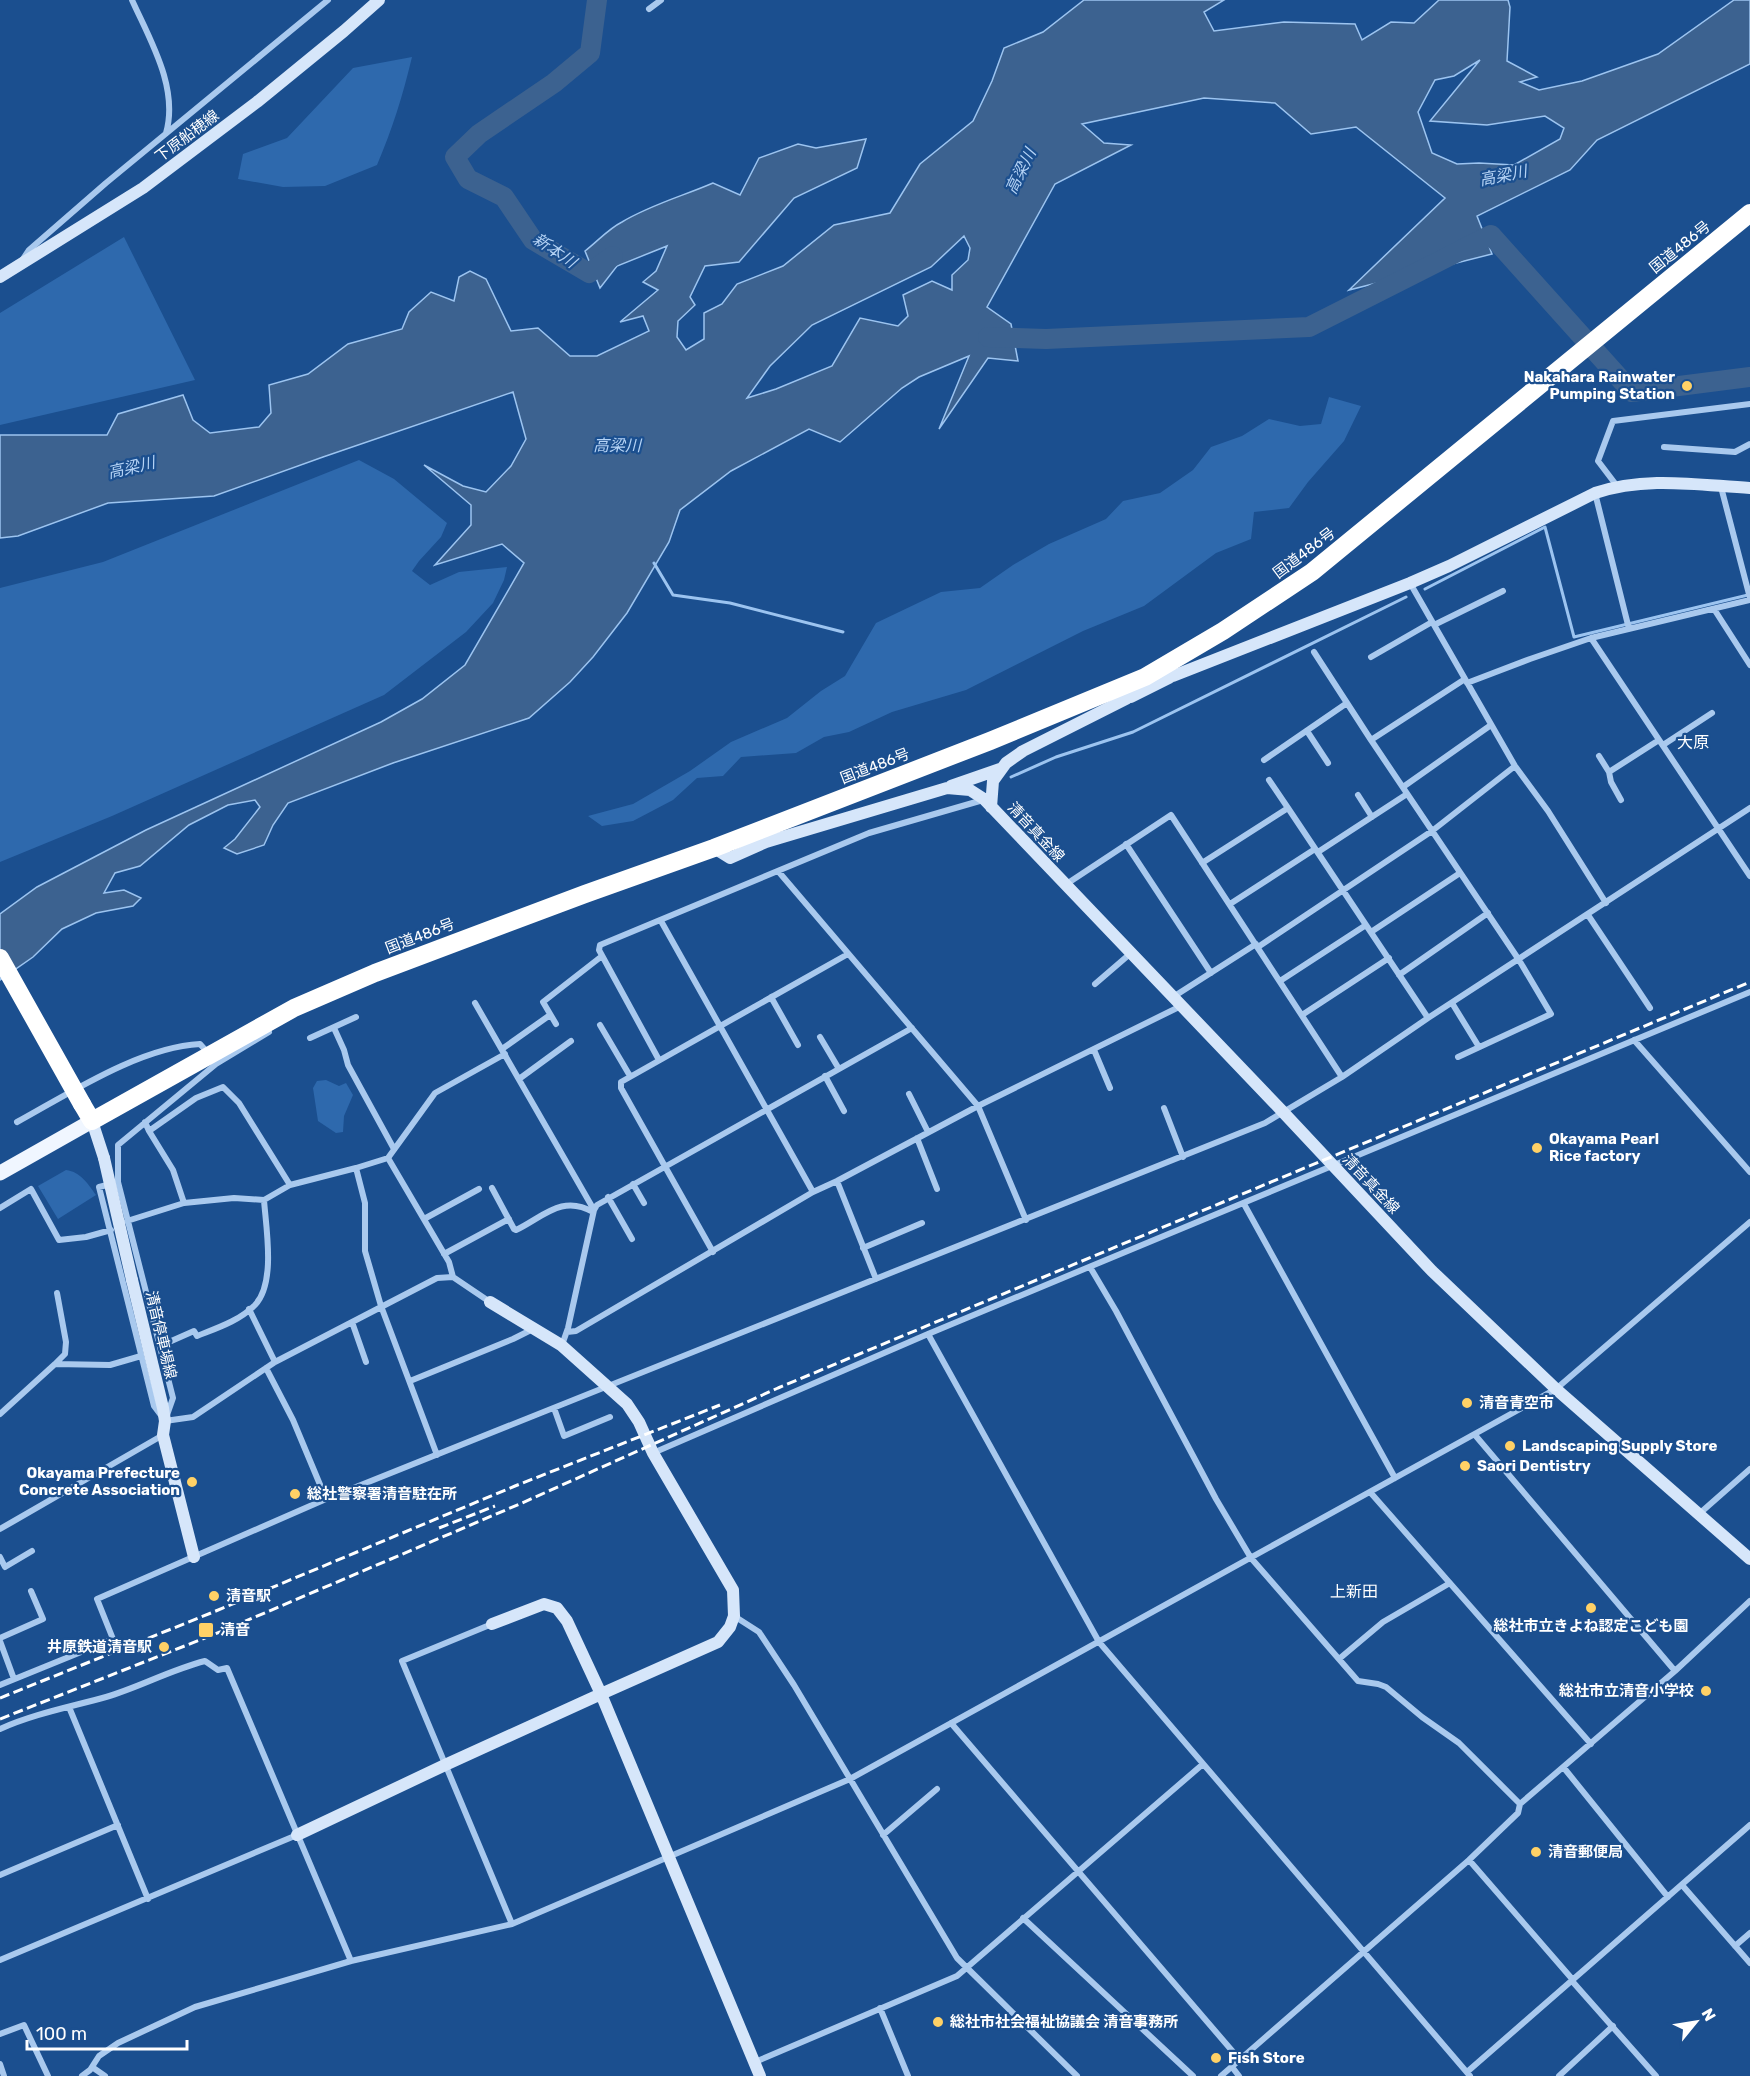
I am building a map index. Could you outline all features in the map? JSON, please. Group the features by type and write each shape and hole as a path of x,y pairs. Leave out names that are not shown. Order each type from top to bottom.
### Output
{"highway":[{"name":"国道486号","path":"92,1121 294,1008 375,973 714,848 990,741 1145,677 1223,632 1312,572 1750,213"},
{"path":"0,958 92,1121"}],"main road":[{"name":"下原船穂線","path":"0,277 143,188 257,102 379,0"},
{"path":"947,788 1000,769 1023,751 1173,676 1410,583 1449,566 1594,493 1617,486 1660,482 1750,488"},
{"path":"1126,699 1145,677 1173,676"},
{"name":"清音真金線","path":"988,803 993,781 1000,769"},
{"name":"清音真金線","path":"714,848 730,858 766,842 947,788 970,790 988,803 1432,1271 1556,1389 1750,1559"},
{"path":"0,1173 92,1121"},
{"name":"清音停車場線","path":"92,1121 104,1158 165,1421 163,1435 194,1557"},
{"path":"297,1836 445,1765 718,1642 730,1628 735,1616 733,1590 627,1404 561,1346 490,1302"},
{"path":"492,1624 544,1604 557,1608 567,1621 601,1694 760,2076"}],"street":[{"path":"132,0 167,86 170,122 166,134"},
{"path":"20,265 29,250 106,183 328,0"},
{"path":"649,9 661,0"},
{"path":"1617,486 1598,461 1613,421 1750,404"},
{"path":"1664,447 1735,452 1750,444"},
{"path":"1371,740 1466,681 1628,626 1714,609 1750,597 1721,486"},
{"path":"1594,493 1628,626"},
{"path":"1410,583 1515,766 1548,811 1606,903"},
{"path":"1371,657 1503,591"},
{"path":"1714,609 1750,665"},
{"path":"1591,638 1750,876"},
{"path":"1314,652 1519,960 1551,1014 1458,1057"},
{"path":"1264,759 1347,703"},
{"path":"1609,772 1712,713"},
{"path":"1403,787 1491,725"},
{"path":"1306,730 1328,763"},
{"path":"1599,756 1621,800"},
{"path":"567,1332 576,1330 713,1252 813,1191 837,1181 978,1106 1094,1050 1177,1001 1210,973 1344,891 1432,831 1515,766"},
{"path":"1269,780 1428,1018"},
{"path":"1230,904 1407,794"},
{"path":"1358,795 1372,816"},
{"path":"659,1060 602,956 599,950 600,945 869,833 988,803"},
{"path":"1202,863 1288,808"},
{"path":"0,1685 113,1640 97,1599 326,1499 1265,1123 1342,1077 1428,1018 1750,808"},
{"path":"1065,885 1171,815 1342,1077"},
{"path":"1126,844 1210,973"},
{"path":"778,871 978,1106 1026,1220"},
{"path":"1371,932 1460,873"},
{"path":"1399,975 1488,914"},
{"path":"1588,915 1650,1008"},
{"path":"661,921 813,1191"},
{"path":"1280,981 1366,925"},
{"path":"1095,984 1131,953"},
{"path":"713,1252 621,1088 621,1082 848,954"},
{"path":"556,1024 543,1002 602,956"},
{"path":"1302,1015 1389,958"},
{"path":"653,1453 928,1334 1750,992"},
{"path":"771,997 798,1045"},
{"path":"476,1003 593,1211"},
{"path":"1452,1003 1479,1047"},
{"path":"282,1023 294,1008"},
{"path":"127,1221 184,1203 234,1198 264,1200 290,1185 388,1158 435,1093 503,1052 550,1015"},
{"path":"310,1038 356,1017"},
{"path":"600,1024 630,1076"},
{"path":"165,1421 173,1398 118,1182 118,1145 216,1064 275,1028"},
{"path":"334,1028 348,1065 394,1149"},
{"path":"561,1346 567,1332 593,1211 597,1205 912,1028"},
{"path":"820,1036 838,1069"},
{"path":"1634,1040 1750,1172"},
{"path":"519,1079 571,1041"},
{"path":"17,1122 128,1063 183,1045 200,1044 210,1054"},
{"path":"1094,1050 1110,1088"},
{"path":"825,1076 844,1111"},
{"path":"149,1131 196,1098 223,1087 239,1102 290,1185"},
{"path":"909,1094 928,1132"},
{"path":"1164,1108 1183,1157"},
{"path":"145,1122 173,1170 184,1203"},
{"path":"917,1138 938,1190"},
{"path":"388,1158 449,1262 453,1277"},
{"path":"356,1168 365,1203 365,1251 381,1306 437,1455"},
{"path":"837,1181 876,1279"},
{"path":"118,1182 99,1187 154,1406 165,1421"},
{"path":"633,1184 644,1203"},
{"path":"492,1188 516,1230 560,1206 593,1211"},
{"path":"0,1208 30,1189 59,1240 86,1237 111,1230"},
{"path":"424,1219 479,1190"},
{"path":"608,1197 632,1239"},
{"path":"160,1346 194,1331 197,1336 231,1322 249,1310 260,1298 268,1263 264,1200"},
{"path":"1244,1204 1395,1478"},
{"path":"444,1254 509,1218"},
{"path":"82,2076 99,2056 118,2043 195,2007 351,1960 512,1924 850,1779 1556,1389 1750,1222"},
{"path":"863,1248 922,1223"},
{"path":"1090,1268 1116,1311 1216,1499 1251,1558 1358,1681 1386,1687 1422,1717 1449,1735 1521,1804"},
{"path":"165,1421 193,1417 274,1362 437,1278 453,1277 490,1302"},
{"path":"0,1414 65,1354 66,1342 57,1293"},
{"path":"249,1310 274,1362"},
{"path":"352,1322 366,1362"},
{"path":"410,1382 535,1328"},
{"path":"928,1334 1099,1642 1469,2074 1573,1980 1748,1830"},
{"path":"55,1364 110,1365 141,1356"},
{"path":"266,1368 293,1420 326,1499"},
{"path":"554,1408 564,1436 610,1417"},
{"path":"0,1528 163,1435"},
{"path":"1475,1435 1675,1671"},
{"path":"1698,1514 1750,1469"},
{"path":"1371,1492 1591,1744"},
{"path":"0,1557 5,1567 32,1551"},
{"path":"1339,1659 1383,1622 1450,1583"},
{"path":"14,1679 0,1639 43,1619 31,1591"},
{"path":"1221,2076 1469,1860 1518,1813 1521,1804 1675,1671 1750,1601"},
{"path":"735,1616 755,1628 763,1637 957,1958 1077,2076"},
{"path":"492,1624 402,1661 512,1924"},
{"path":"0,1729 107,1697 176,1668 201,1662 208,1662 218,1670 227,1668 351,1960"},
{"path":"69,1707 148,1899"},
{"path":"951,1723 1240,2060"},
{"path":"754,2063 957,1976 1203,1764"},
{"path":"1564,1768 1668,1897"},
{"path":"883,1835 937,1789"},
{"path":"0,1875 118,1825"},
{"path":"0,1960 297,1836"},
{"path":"1469,1860 1656,2076"},
{"path":"1682,1885 1750,1963"},
{"path":"1023,1918 1193,2076"},
{"path":"1735,1946 1750,1933"},
{"path":"880,2008 908,2076"},
{"path":"0,2034 24,2025 48,2076"},
{"path":"1559,2076 1613,2026"},
{"path":"0,2064 4,2076"},
{"path":"92,2067 105,2076"},
{"path":"1232,2067 1239,2076"}],"shaded area":[{"path":"412,57 397,112 377,165 325,186 283,187 238,179 243,154 287,138 353,68"},
{"path":"124,237 195,380 0,425 0,313"},
{"path":"1329,397 1361,406 1344,441 1308,482 1289,508 1254,512 1251,539 1216,553 1144,606 1083,631 966,690 892,712 849,732 824,737 796,753 741,757 723,776 697,778 673,800 633,821 602,826 588,816 633,804 690,771 731,742 787,718 821,691 845,676 876,623 941,592 980,588 1049,544 1106,519 1123,501 1160,493 1193,470 1211,447 1242,436 1269,419 1300,426 1321,424"},
{"path":"359,460 394,479 447,523 441,537 412,571 430,585 459,572 507,567 504,580 493,603 466,632 384,695 112,816 0,862 0,588 103,562"},
{"path":"326,1080 339,1086 346,1083 353,1095 344,1116 343,1132 336,1133 318,1121 313,1088 317,1081"},
{"path":"66,1170 80,1176 96,1195 58,1219 38,1186"}],"water":[{"name":"高梁川","path":"1084,0 1224,0 1204,12 1214,31 1284,22 1355,24 1362,40 1391,22 1414,23 1439,0 1508,0 1510,7 1507,61 1537,77 1520,82 1539,90 1582,81 1658,54 1734,0 1750,0 1750,64 1597,140 1570,170 1477,216 1492,254 1349,290 1445,198 1356,127 1311,134 1275,103 1204,98 1082,124 1104,143 1131,145 1055,184 987,307 1011,324 1018,361 988,358 939,429 969,356 919,377 902,388 840,442 809,429 731,471 680,510 669,542 627,613 593,657 570,682 529,718 393,763 288,803 273,825 264,845 237,854 224,848 235,839 260,807 255,800 228,805 189,825 140,866 115,873 104,893 124,890 141,898 133,906 96,913 62,929 33,957 0,980 0,914 37,887 146,830 381,722 422,699 465,665 524,563 502,544 435,565 471,525 471,505 424,465 463,486 486,492 511,466 526,439 513,392 214,496 108,503 18,536 0,538 0,435 107,435 118,414 183,395 193,420 210,433 259,427 271,413 269,385 308,374 348,344 402,329 409,312 431,292 454,301 459,277 470,271 486,279 511,331 538,328 570,356 597,356 649,331 643,316 620,322 658,290 643,282 656,271 667,246 617,266 600,288 585,251 607,232 644,211 713,183 740,195 759,158 798,144 816,148 866,139 857,168 794,198 739,262 705,266 690,297 695,305 678,321 677,337 686,350 704,339 704,313 722,304 737,284 783,266 834,225 890,213 920,164 973,121 992,81 1004,48 1043,32","holes":["1480,60 1430,121 1487,125 1545,116 1564,128 1560,139 1514,165 1457,164 1432,153 1418,112 1435,80 1454,76","964,236 970,248 968,260 952,275 952,290 932,281 903,295 908,316 898,326 860,318 832,366 747,398 770,366 812,325 931,267"]}],"waterway":[{"name":"新本川","path":"597,0 590,53 554,83 479,134 455,157 468,179 504,197 533,240 589,273 613,256"},
{"path":"988,337 1046,339 1309,327 1491,235 1632,392 1750,377"},
{"path":"1425,589 1545,527 1574,637 1748,595"},
{"path":"654,563 673,595 730,603 843,632"},
{"path":"1011,777 1056,757 1133,732 1406,597"}],"railway":[{"path":"0,1719 220,1632 522,1503 778,1388 1750,982"},
{"path":"0,1698 515,1486 720,1405"},
{"path":"439,1528 495,1506"}],"place":[{"name":"Nakahara Rainwater Pumping Station","path":"1687,386"},
{"name":"Okayama Pearl Rice factory","path":"1537,1148"},
{"name":"清音青空市","path":"1467,1403"},
{"name":"Landscaping Supply Store","path":"1510,1446"},
{"name":"Saori Dentistry","path":"1465,1466"},
{"name":"Okayama Prefecture Concrete Association","path":"192,1482"},
{"name":"総社警察署清音駐在所","path":"295,1494"},
{"name":"清音駅","path":"214,1596"},
{"name":"総社市立きよね認定こども園","path":"1591,1608"},
{"name":"清音","path":"206,1630"},
{"name":"井原鉄道清音駅","path":"164,1647"},
{"name":"総社市立清音小学校","path":"1706,1691"},
{"name":"清音郵便局","path":"1536,1852"},
{"name":"総社市社会福祉協議会 清音事務所","path":"938,2022"},
{"name":"Fish Store","path":"1216,2058"}],"district":[{"name":"大原","path":"1693,742"},
{"name":"上新田","path":"1354,1591"}]}
